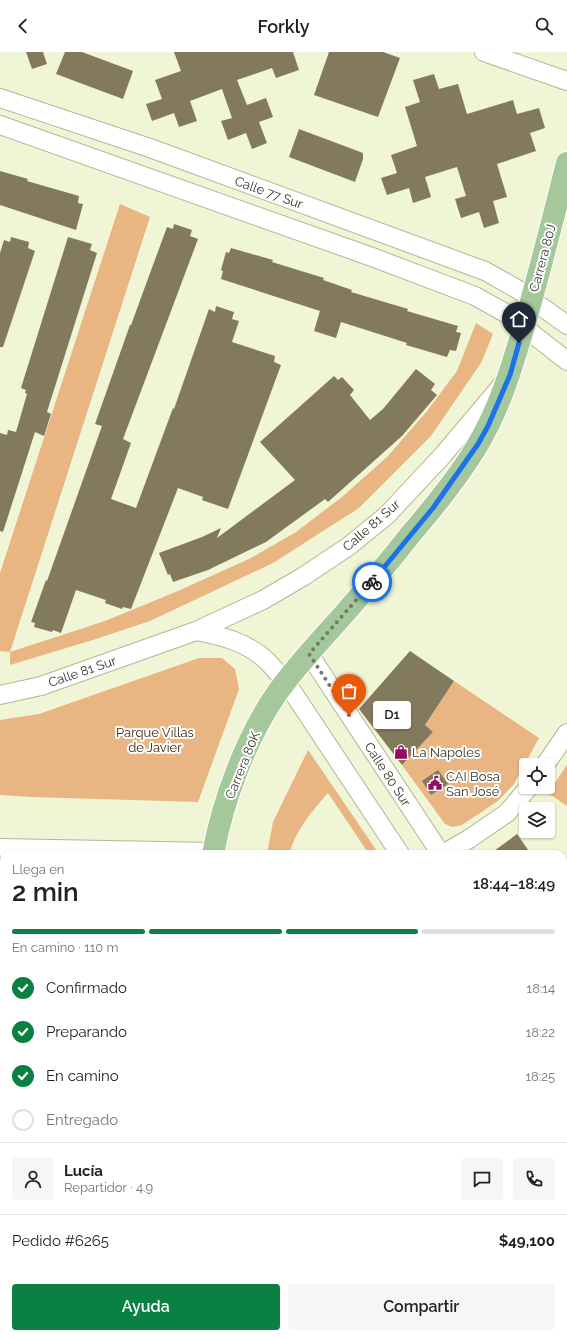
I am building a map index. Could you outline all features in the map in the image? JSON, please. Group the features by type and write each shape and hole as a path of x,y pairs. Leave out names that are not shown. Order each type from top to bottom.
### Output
{"main road":[{"name":"Carrera 80J","path":"309,654 433,508 468,460 488,426 510,375 567,163"},
{"name":"Carrera 80K","path":"214,850 224,808 241,762 267,708 309,654"}],"street":[{"path":"484,52 567,81"},
{"name":"Calle 77 Sur","path":"0,98 150,148 485,270 503,280 567,325"},
{"name":"Calle 77 Sur","path":"0,125 372,257 475,296 507,314 567,361"},
{"name":"Calle 81 Sur","path":"4,690 41,686 196,631 263,600 304,576 349,546 387,515 438,460 510,375"},
{"path":"196,631 222,636 239,642 266,660 286,682 397,850"},
{"name":"Calle 80 Sur","path":"309,654 439,850"},
{"path":"550,758 567,733"},
{"path":"449,850 469,839 507,813 524,794"},
{"path":"0,848 85,850"}],"green space":[{"path":"120,204 150,217 10,652 0,651 0,573"},
{"path":"476,323 493,334 481,363 431,436 359,508 273,563 150,621 10,665 10,652 105,621 178,591 251,558 296,532 342,497 388,456 427,411 457,371"},
{"name":"Parque Villas de Javier","path":"199,658 222,658 235,669 239,689 198,802 0,795 0,720 39,714"},
{"path":"454,681 539,738 528,758 519,758 519,775 514,784 498,801 462,825 452,827 445,824 402,765 433,732 425,725"},
{"path":"308,750 376,850 366,850 328,793 300,830 295,838 291,850 268,850 273,822"},
{"path":"567,765 567,806 549,794 555,794 555,783"}],"building":[{"path":"26,52 43,52 47,64 32,69"},
{"path":"65,52 82,52 133,71 123,99 56,74"},
{"path":"174,52 293,52 299,70 276,78 272,68 237,80 247,105 266,98 273,117 259,122 267,143 252,149 246,133 228,140 221,121 232,118 222,89 190,101 197,121 179,127 174,113 152,121 146,104 162,99 155,80 181,71"},
{"path":"329,52 383,52 400,58 378,117 314,95"},
{"path":"434,74 439,89 458,84 467,114 513,100 517,114 539,108 545,128 530,133 536,151 497,164 507,197 493,201 499,223 484,228 479,212 461,218 455,199 466,196 457,167 425,177 431,197 413,203 409,188 387,195 381,178 397,173 391,155 417,146 405,107 420,102 413,80"},
{"path":"299,129 363,153 363,159 355,182 289,157"},
{"path":"0,171 28,179 27,181 79,196 78,203 83,204 76,230 0,205"},
{"path":"174,224 192,230 190,236 198,239 123,439 131,443 111,499 136,508 173,408 174,409 209,309 215,312 216,306 234,312 232,319 239,321 232,342 275,356 274,362 281,365 228,509 202,500 203,497 178,488 131,609 123,607 122,609 105,603 106,600 76,590 61,633 34,627 35,623 31,622 102,426 95,424 167,227 173,229"},
{"path":"11,237 29,242 28,248 35,251 3,347 0,347 0,253 4,240 10,242"},
{"path":"68,237 92,244 90,250 97,253 47,412 51,414 44,436 35,432 3,532 0,531 0,433 7,435 8,430 16,432 27,394 25,393 26,390 21,388"},
{"path":"231,248 273,260 272,262 324,278 323,280 352,290 351,292 458,326 456,332 461,333 456,351 450,350 447,357 406,345 407,343 341,322 336,338 314,331 320,311 221,279 223,271 221,270 226,252 229,253"},
{"path":"416,369 435,384 431,390 437,395 402,436 328,502 325,499 266,542 208,570 173,582 170,574 168,575 159,553 202,537 221,528 217,538 295,480 260,442 334,376 338,380 342,377 354,390 350,395 370,420 383,409"},
{"path":"410,651 454,681 425,725 433,732 402,765 359,709"},
{"name":"CAI Bosa San José","path":"438,770 448,784 431,795 422,781"},
{"path":"517,834 528,850 495,850"}],"way so far":[{"path":"349,715 309,654 372,582"}],"place":[{"name":"D1","path":"349,715"},
{"name":"La Napoles","path":"401,752"},
{"name":"CAI Bosa San José","path":"435,783"}],"route":[{"path":"372,582 433,508 478,444 488,426 510,375 519,343"}]}
